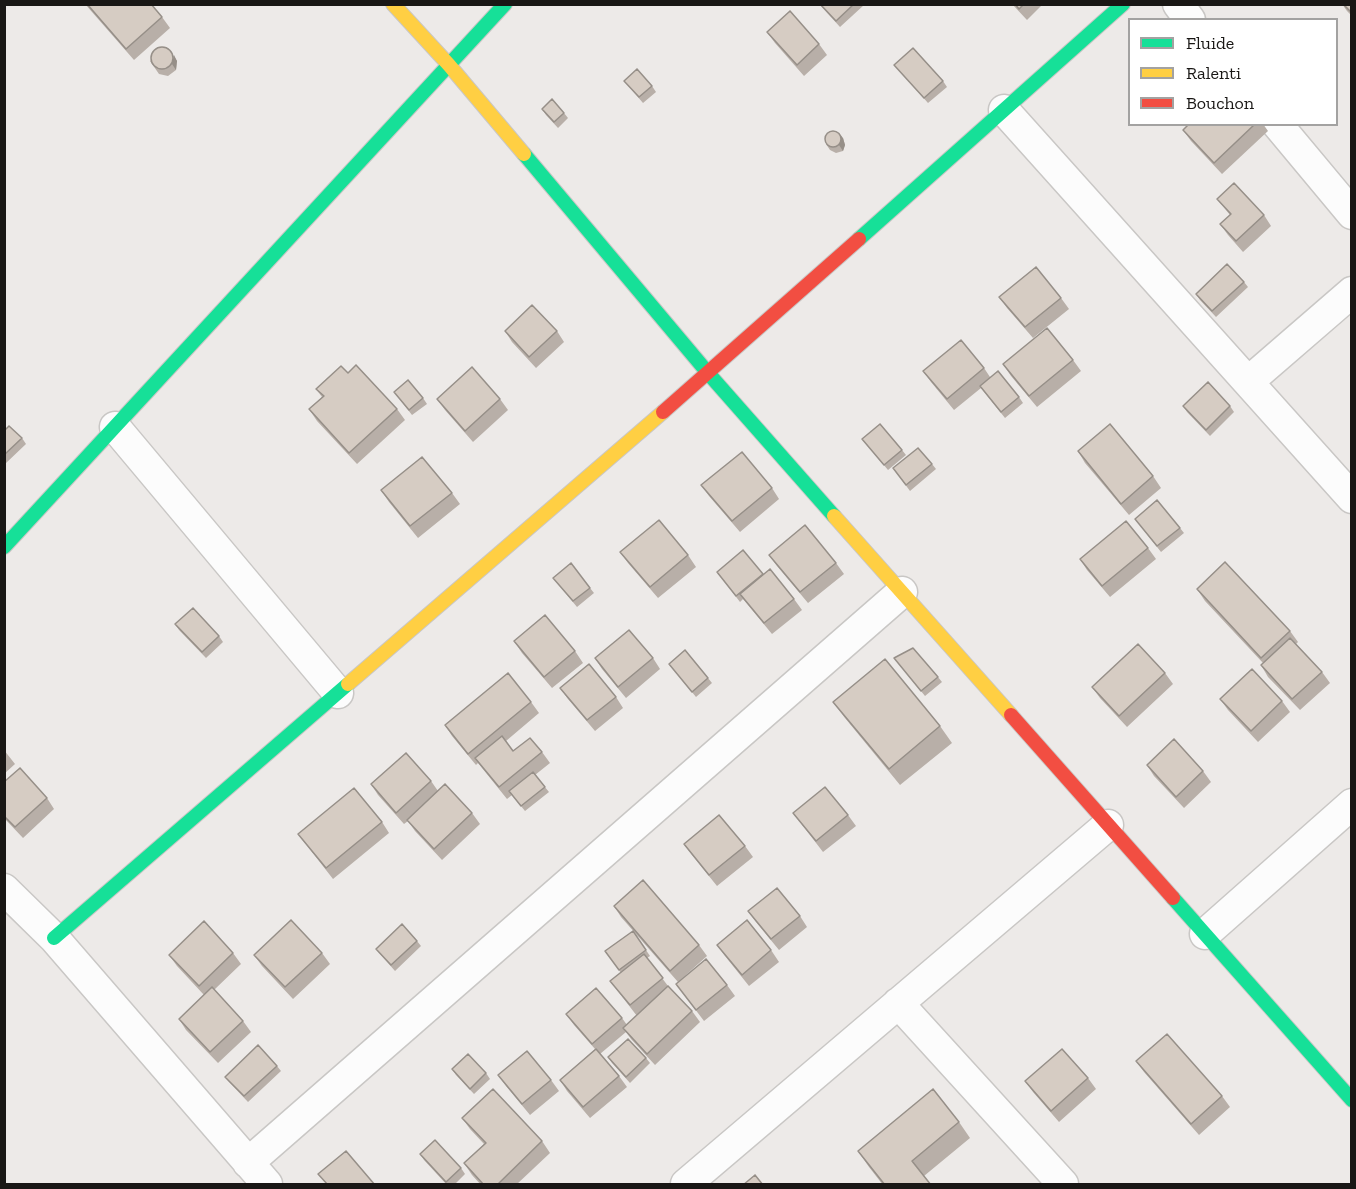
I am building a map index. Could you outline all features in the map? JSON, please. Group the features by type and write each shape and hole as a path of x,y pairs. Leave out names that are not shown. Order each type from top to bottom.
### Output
{"main road":[{"path":"393,4 449,65 708,373 1352,1100"},
{"path":"4,547 505,4"},
{"path":"54,938 708,373 1123,4"}],"street":[{"path":"1178,4 1188,18"},
{"path":"1004,110 1352,498"},
{"path":"1279,126 1352,214"},
{"path":"1248,382 1352,292"},
{"path":"115,427 338,693"},
{"path":"4,889 54,938 258,1174 902,592"},
{"path":"1205,934 1352,804"},
{"path":"686,1185 1108,825"},
{"path":"898,1003 1063,1185"}],"building":[{"path":"87,4 151,4 162,17 126,49"},
{"path":"820,4 854,4 836,21"},
{"path":"1343,4 1352,4 1352,13"},
{"path":"790,11 819,44 797,65 767,32"},
{"path":"158,47 166,47 173,54 173,62 166,69 158,69 151,62 151,54"},
{"path":"913,48 943,81 924,98 894,65"},
{"path":"637,69 652,86 639,97 624,81"},
{"path":"552,99 564,113 554,122 542,109"},
{"path":"1187,126 1253,126 1214,163 1183,130"},
{"path":"830,131 836,131 841,139 839,145 830,147 825,142 825,136"},
{"path":"1234,183 1264,215 1236,241 1220,224 1231,214 1217,199"},
{"path":"1227,264 1244,282 1212,311 1196,294"},
{"path":"1036,267 1061,298 1025,327 999,297"},
{"path":"532,305 557,331 529,357 505,331"},
{"path":"1047,328 1073,360 1029,396 1003,364"},
{"path":"961,340 984,368 947,399 923,371"},
{"path":"356,365 397,409 349,453 309,409 324,396 316,389 341,366 348,373"},
{"path":"472,367 500,399 465,431 437,399"},
{"path":"998,371 1019,397 1001,412 980,386"},
{"path":"408,380 423,398 409,410 394,392"},
{"path":"1208,382 1230,406 1206,430 1183,406"},
{"path":"880,424 902,450 884,465 862,439"},
{"path":"1110,424 1153,476 1121,504 1078,451"},
{"path":"9,426 22,438 4,455 4,431"},
{"path":"918,448 932,464 906,485 893,468"},
{"path":"742,452 772,488 732,521 701,485"},
{"path":"422,457 452,493 410,526 381,490"},
{"path":"1157,500 1180,528 1157,546 1135,519"},
{"path":"659,520 688,555 650,587 620,552"},
{"path":"1126,521 1148,548 1102,586 1080,559"},
{"path":"805,525 836,563 800,592 769,555"},
{"path":"743,550 763,574 736,596 717,572"},
{"path":"1225,562 1290,631 1261,658 1197,589"},
{"path":"571,563 590,588 573,601 553,578"},
{"path":"770,569 794,599 764,623 740,594"},
{"path":"193,608 219,636 202,652 175,624"},
{"path":"545,615 575,651 544,677 514,641"},
{"path":"629,630 653,658 618,687 595,658"},
{"path":"1290,638 1322,672 1292,699 1261,665"},
{"path":"1138,644 1165,673 1119,716 1092,687"},
{"path":"913,648 938,677 921,691 894,658"},
{"path":"685,650 708,678 692,692 669,664"},
{"path":"885,659 940,726 889,769 833,702"},
{"path":"589,664 616,697 587,720 560,688"},
{"path":"1252,669 1282,701 1251,731 1220,699"},
{"path":"508,673 531,702 468,754 445,725"},
{"path":"502,736 513,751 530,738 542,752 499,787 475,758"},
{"path":"1174,739 1203,771 1176,797 1147,765"},
{"path":"406,753 431,781 396,813 371,784"},
{"path":"20,768 47,798 15,827 4,816 4,782"},
{"path":"533,772 545,787 521,806 509,791"},
{"path":"445,784 472,813 434,849 407,820"},
{"path":"825,787 848,815 816,841 793,813"},
{"path":"354,788 382,822 326,868 298,834"},
{"path":"719,815 745,846 709,875 684,844"},
{"path":"643,880 699,945 670,971 614,906"},
{"path":"777,888 800,916 771,939 748,911"},
{"path":"291,920 322,953 285,987 254,955"},
{"path":"747,920 771,950 742,975 717,945"},
{"path":"204,921 233,953 199,986 169,955"},
{"path":"402,924 417,941 391,965 376,949"},
{"path":"633,931 646,950 619,970 605,951"},
{"path":"644,954 663,978 630,1005 610,981"},
{"path":"706,959 727,985 696,1010 676,984"},
{"path":"668,986 692,1011 647,1054 623,1028"},
{"path":"212,987 243,1021 210,1052 179,1019"},
{"path":"596,988 622,1018 592,1044 566,1014"},
{"path":"1167,1034 1222,1096 1191,1124 1136,1061"},
{"path":"628,1039 646,1058 626,1077 608,1057"},
{"path":"258,1045 277,1066 244,1096 225,1077"},
{"path":"596,1049 619,1076 583,1107 560,1080"},
{"path":"1062,1049 1088,1078 1051,1111 1025,1081"},
{"path":"527,1051 551,1080 522,1104 498,1075"},
{"path":"468,1054 486,1073 470,1089 452,1069"},
{"path":"493,1089 542,1141 497,1185 484,1185 464,1163 486,1143 462,1118"},
{"path":"933,1089 959,1122 912,1161 931,1185 885,1185 858,1151"},
{"path":"435,1140 461,1168 446,1182 420,1154"},
{"path":"346,1151 375,1185 328,1185 318,1174"},
{"path":"755,1175 763,1185 743,1185"}],"traffic: fast":[{"path":"4,547 505,4"},
{"path":"859,239 1123,4"},
{"path":"524,154 708,373 834,516"},
{"path":"54,938 348,684"},
{"path":"1173,898 1352,1100"}],"traffic: slow":[{"path":"393,4 449,65 524,154"},
{"path":"348,684 663,412"},
{"path":"834,516 1011,715"}],"traffic: jam":[{"path":"663,412 859,239"},
{"path":"1011,715 1173,898"}]}
